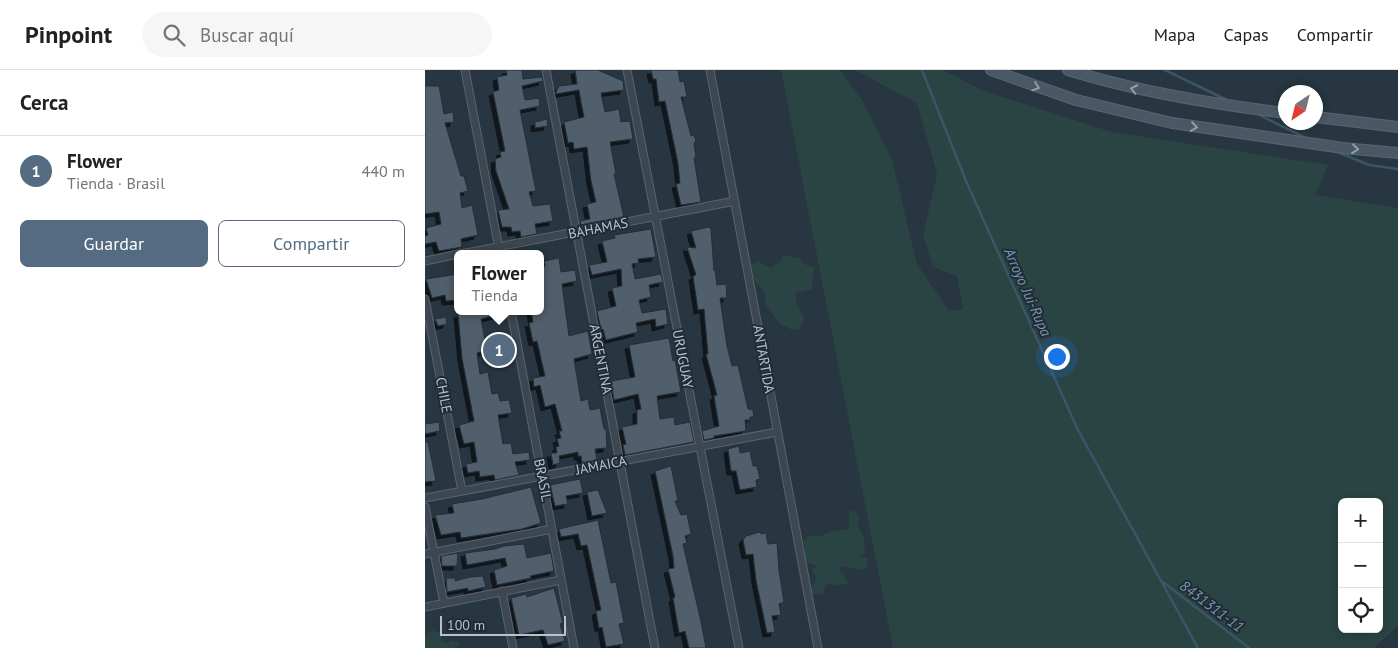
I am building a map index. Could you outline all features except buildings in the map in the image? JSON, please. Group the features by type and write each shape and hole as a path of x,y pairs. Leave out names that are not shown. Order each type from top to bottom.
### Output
{"street":[{"path":"465,70 499,250"},
{"name":"ARGENTINA","path":"547,70 655,648"},
{"name":"URUGUAY","path":"627,70 739,648"},
{"name":"ANTARTIDA","path":"710,70 818,648"},
{"path":"991,70 1076,100 1156,120 1333,146 1398,153"},
{"path":"1068,70 1127,87 1160,94 1278,112"},
{"path":"1323,118 1398,127"},
{"name":"BAHAMAS","path":"499,250 577,232 735,201"},
{"name":"BAHAMAS","path":"425,261 454,255"},
{"name":"CHILE","path":"425,299 463,491"},
{"name":"BRASIL","path":"512,315 575,648"},
{"name":"JAMAICA","path":"425,498 777,432"},
{"path":"425,507 444,603"},
{"path":"425,554 552,529"},
{"path":"425,607 561,580"},
{"path":"502,591 513,648"}],"green space":[{"path":"781,70 840,70 863,102 892,160 917,264 949,311 963,309 957,276 933,267 923,235 937,174 917,103 855,70 943,70 984,91 1112,132 1328,165 1315,195 1398,208 1398,626 1374,648 893,648"},
{"path":"783,255 800,258 804,264 815,268 812,289 795,293 804,319 799,329 792,330 779,323 765,304 766,295 751,276 749,268 757,261 771,268 782,260"},
{"path":"854,510 858,516 858,526 864,537 865,554 861,554 860,557 866,557 868,561 866,568 860,570 841,566 839,571 843,574 848,584 826,584 823,594 812,593 811,589 816,579 815,574 811,571 817,566 806,562 803,556 805,548 803,542 810,535 817,537 830,532 849,529 849,512"},
{"path":"432,630 442,634 441,640 446,644 451,640 459,642 457,648 425,648 425,635"}],"waterway":[{"name":"Arroyo Jui-Rupa","path":"922,70 966,181 1078,430 1198,648"},
{"path":"1165,70 1227,100"},
{"path":"1255,113 1308,139"},
{"path":"1335,151 1369,165 1398,169"},
{"name":"8431311-11","path":"1163,582 1249,648"}],"place":[{"name":"Flower","path":"499,350"}]}
